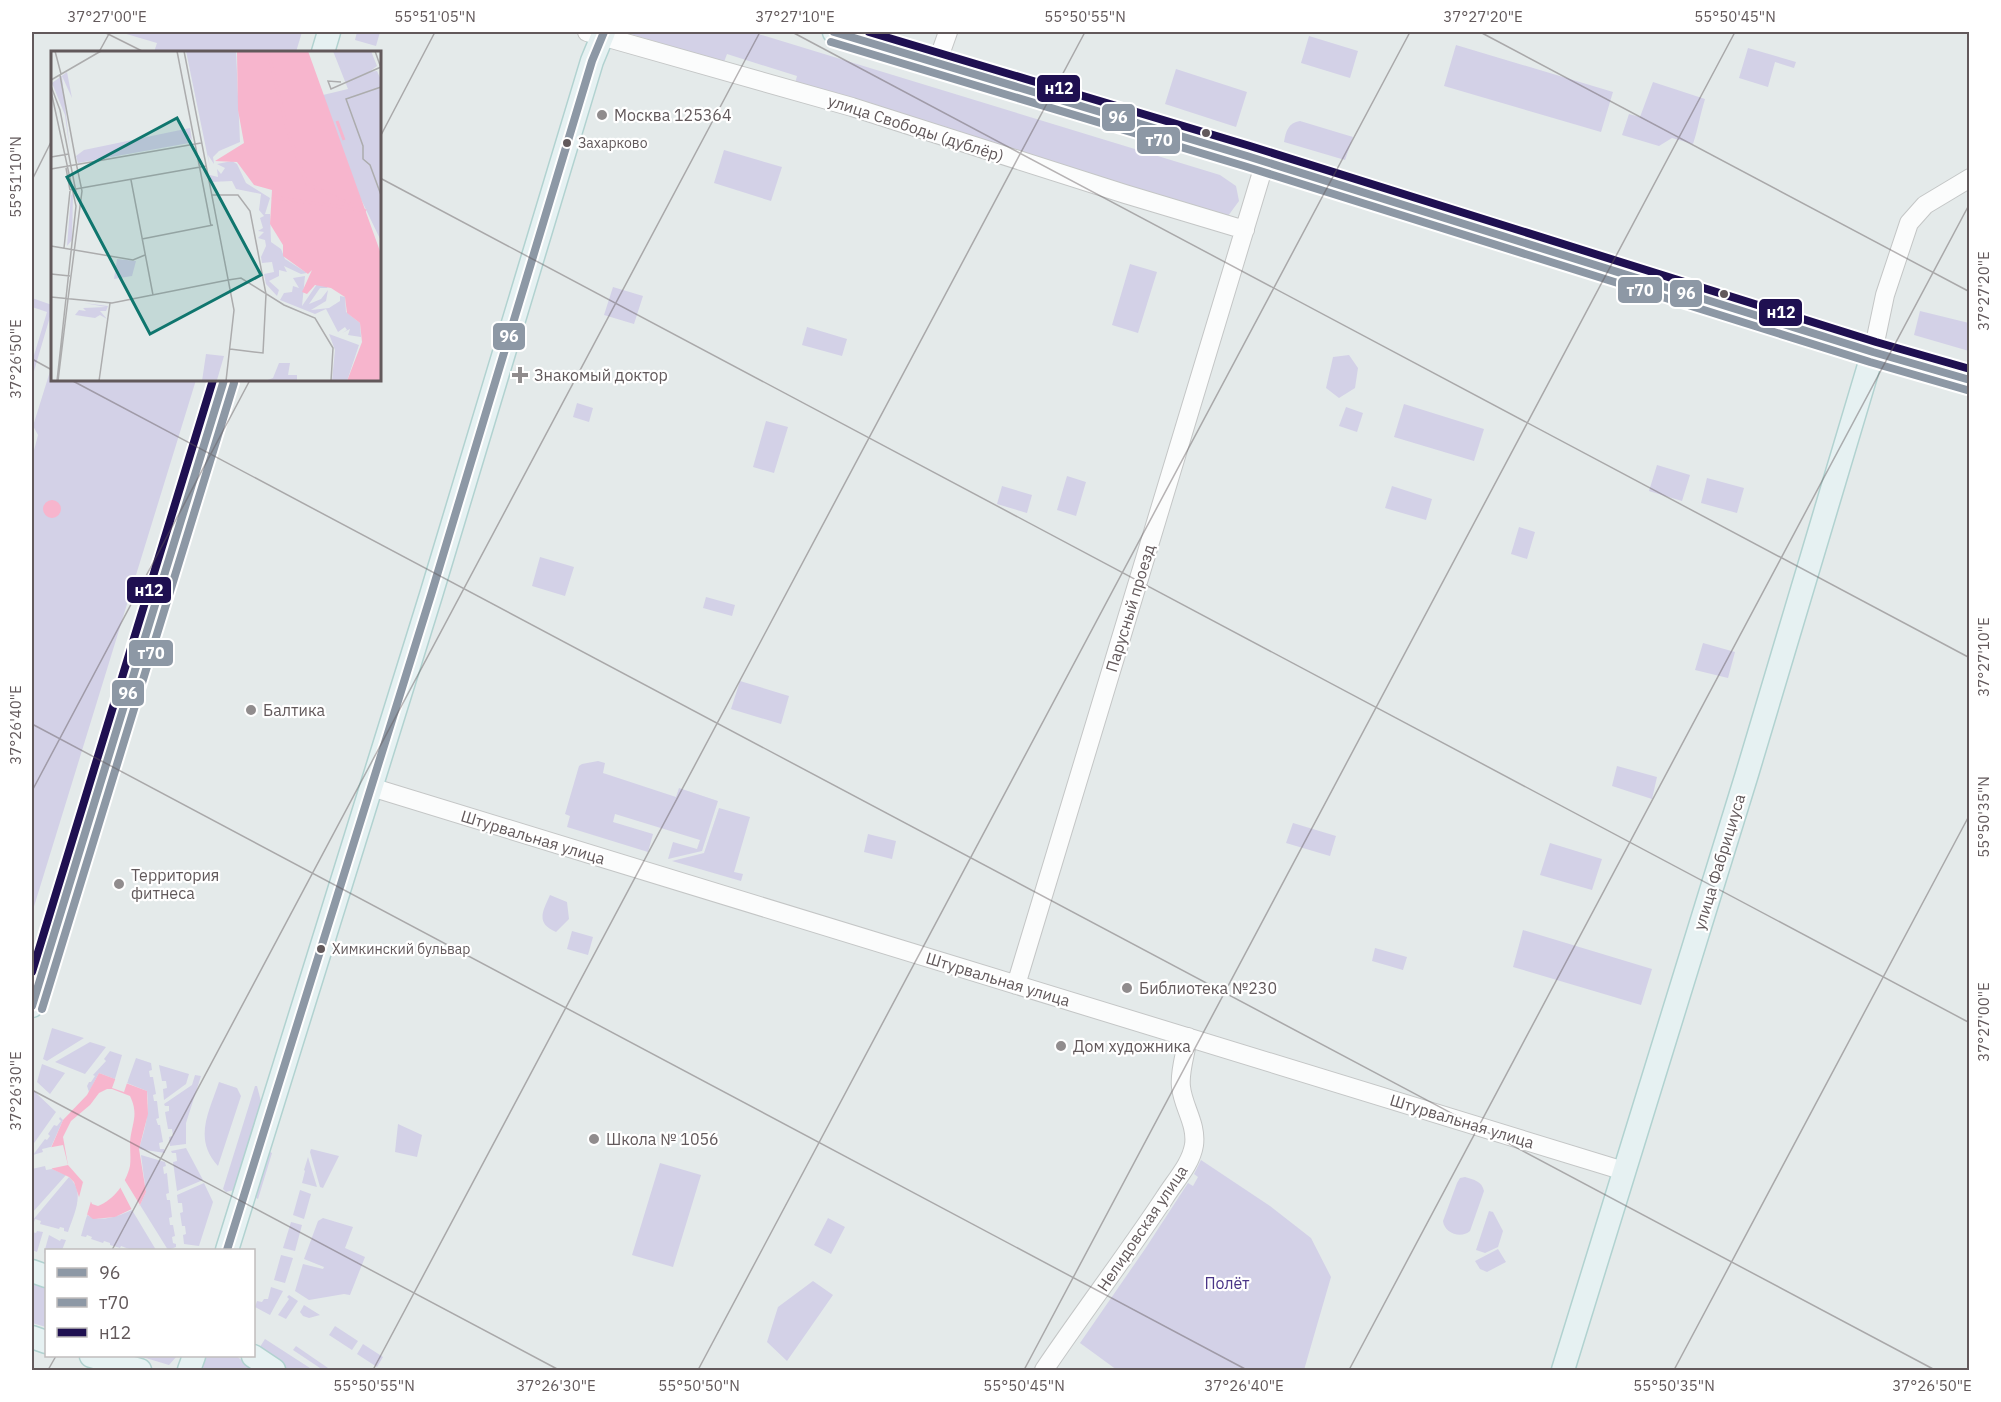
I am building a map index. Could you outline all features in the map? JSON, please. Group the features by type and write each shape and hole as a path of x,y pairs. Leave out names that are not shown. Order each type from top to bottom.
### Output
{"main road":[{"path":"322,51 329,32"},
{"path":"834,32 1266,162 1873,352 1970,380"},
{"path":"228,1249 592,61 597,33"},
{"name":"улица Фабрициуса","path":"1563,1371 1747,774 1873,352"},
{"path":"32,1006 224,381"},
{"path":"94,1357 140,1371"},
{"path":"254,1357 274,1371"}],"street":[{"path":"937,63 948,32"},
{"name":"улица Свободы (дублёр)","path":"597,33 852,107 1245,230"},
{"name":"Парусный проезд","path":"1016,984 1266,162"},
{"path":"1873,352 1886,295 1909,223 1925,205 1970,178"},
{"name":"Штурвальная улица","path":"371,787 1624,1171"},
{"name":"Нелидовская улица","path":"1044,1371 1136,1242 1186,1165 1194,1147 1189,1110 1181,1089 1188,1037"}],"green space":[{"path":"123,32 302,32 296,51 154,51 157,43"},
{"path":"357,32 380,32 376,46 355,40"},
{"path":"624,32 752,32 1220,175 1236,186 1239,201 1228,216 795,84 797,76 727,54 724,62"},
{"path":"1309,36 1358,51 1350,78 1301,63"},
{"path":"1456,45 1613,92 1601,132 1444,86"},
{"path":"1748,48 1796,62 1794,68 1775,62 1768,87 1739,78"},
{"path":"1176,69 1247,92 1236,127 1165,104"},
{"path":"1653,82 1705,99 1693,144 1672,138 1659,146 1622,135 1629,114 1640,117"},
{"path":"1300,121 1353,137 1345,160 1284,142 1288,128"},
{"path":"724,150 782,167 771,201 714,183"},
{"path":"1130,264 1157,272 1138,333 1112,325"},
{"path":"613,287 643,296 634,324 604,315"},
{"path":"32,298 51,305 51,313 32,378 32,362 47,312 32,307"},
{"path":"1920,311 1969,323 1969,351 1914,335"},
{"path":"807,327 847,339 842,356 802,345"},
{"path":"1349,355 1358,368 1355,388 1339,398 1326,388 1333,357"},
{"path":"51,368 51,381 196,381 32,913 32,458 38,435 33,426"},
{"path":"577,403 593,408 589,422 573,417"},
{"path":"1404,404 1484,429 1474,461 1394,437"},
{"path":"1346,407 1363,413 1357,432 1339,426"},
{"path":"766,421 788,427 774,473 753,467"},
{"path":"1657,465 1690,475 1682,501 1649,491"},
{"path":"1067,476 1086,482 1076,516 1057,510"},
{"path":"1707,478 1744,488 1737,513 1701,503"},
{"path":"1002,486 1032,495 1027,513 997,504"},
{"path":"1392,486 1432,499 1426,520 1385,508"},
{"path":"1519,527 1535,532 1527,559 1511,554"},
{"path":"540,557 574,567 565,596 532,586"},
{"path":"706,597 735,605 732,616 703,608"},
{"path":"1703,643 1735,652 1728,678 1695,670"},
{"path":"740,681 789,696 781,724 731,709"},
{"path":"598,761 605,763 603,773 676,797 679,788 718,801 702,851 668,859 673,842 697,849 700,840 615,814 613,822 653,834 648,852 567,827 570,816 565,814 579,766"},
{"path":"1617,766 1657,777 1652,799 1612,786"},
{"path":"719,808 750,817 734,872 743,874 741,881 672,861 704,853"},
{"path":"1293,823 1336,836 1330,856 1286,843"},
{"path":"868,834 896,841 892,859 864,852"},
{"path":"1550,843 1602,859 1592,890 1540,875"},
{"path":"550,895 567,902 569,919 556,932 545,925 542,916"},
{"path":"1523,930 1652,969 1641,1005 1513,967"},
{"path":"572,931 593,937 588,955 567,949"},
{"path":"1375,948 1407,957 1403,970 1372,961"},
{"path":"52,1028 84,1038 47,1061 43,1059"},
{"path":"90,1042 106,1047 85,1074 55,1062"},
{"path":"110,1051 122,1055 115,1079 99,1073 89,1092 87,1086 89,1082 106,1061 104,1059"},
{"path":"136,1058 151,1063 152,1070 149,1071 150,1077 153,1077 156,1094 153,1095 154,1101 157,1101 159,1118 156,1119 160,1125 163,1142 159,1143 160,1149 164,1149 165,1153 139,1149 148,1099 147,1091 127,1083"},
{"path":"42,1064 65,1073 50,1094 37,1082"},
{"path":"159,1065 189,1074 186,1084 164,1100 163,1089 167,1088 166,1081 162,1081"},
{"path":"195,1075 201,1076 186,1123 186,1144 170,1146 169,1137 173,1136 172,1129 168,1129 165,1112 169,1111 169,1106 164,1104 192,1085"},
{"path":"219,1082 237,1088 241,1096 218,1166 206,1146 205,1125"},
{"path":"255,1086 257,1086 263,1109 257,1129 246,1150 234,1190 226,1192 223,1189"},
{"path":"34,1091 56,1112 32,1146 32,1098"},
{"path":"60,1117 63,1120 51,1147 42,1149 43,1152 33,1155 50,1136 48,1134 54,1125 57,1126 61,1121"},
{"path":"398,1124 422,1135 417,1157 395,1152"},
{"path":"186,1148 203,1180 177,1191 173,1162 177,1161 176,1153 171,1151"},
{"path":"311,1149 339,1156 323,1188 320,1187"},
{"path":"268,1151 272,1153 258,1199 254,1197"},
{"path":"141,1155 165,1162 166,1166 163,1167 164,1174 167,1173 169,1193 166,1194 167,1200 170,1200 172,1217 169,1218 170,1225 173,1225 175,1236 172,1237 176,1247 167,1249 140,1205 146,1192"},
{"path":"308,1157 317,1187 302,1183"},
{"name":"Полёт","path":"1201,1160 1270,1206 1311,1238 1331,1277 1304,1370 1117,1370 1080,1343 1188,1183 1193,1186 1198,1177 1194,1174"},
{"path":"660,1163 701,1175 673,1267 632,1255"},
{"path":"45,1166 46,1170 52,1169 66,1175 32,1213 32,1169"},
{"path":"69,1177 74,1183 78,1196 68,1232 64,1231 64,1228 59,1229 40,1224 41,1221 35,1219 34,1222 32,1221"},
{"path":"1465,1177 1479,1183 1484,1191 1470,1231 1458,1235 1446,1229 1443,1221 1457,1183 1460,1178"},
{"path":"204,1183 213,1202 199,1246 184,1244 185,1226 182,1226 180,1213 183,1212 182,1203 178,1203 177,1195"},
{"path":"300,1190 311,1194 304,1219 293,1215"},
{"path":"132,1210 155,1249 129,1249 121,1246 120,1248 104,1241 103,1243 91,1239 92,1237 87,1235 86,1237 81,1236 87,1215 104,1219"},
{"path":"1489,1211 1493,1212 1503,1231 1498,1247 1485,1253 1476,1250"},
{"path":"323,1218 353,1227 345,1248 365,1257 350,1295 309,1300 295,1291 303,1264 323,1269 324,1267 304,1259 318,1221"},
{"path":"828,1218 845,1227 831,1254 814,1245"},
{"path":"291,1222 302,1225 295,1251 283,1248"},
{"path":"32,1232 43,1232 37,1252 32,1250"},
{"path":"49,1235 60,1241 61,1239 66,1240 62,1249 45,1249"},
{"path":"1498,1249 1506,1262 1487,1272 1480,1269 1475,1261"},
{"path":"281,1255 293,1258 285,1283 274,1280"},
{"path":"32,1281 45,1286 45,1327 32,1323"},
{"path":"813,1281 833,1295 787,1361 767,1342 778,1307"},
{"path":"271,1287 283,1291 270,1315 255,1307 257,1301 262,1302 268,1299"},
{"path":"289,1295 298,1301 286,1319 278,1315 289,1299 287,1297"},
{"path":"304,1305 320,1315 309,1318 303,1316 300,1312"},
{"path":"335,1326 358,1341 352,1350 329,1335"},
{"path":"265,1339 313,1370 286,1370 258,1350"},
{"path":"363,1344 383,1357 377,1367 357,1354"},
{"path":"296,1346 332,1370 323,1370 293,1350"},
{"path":"142,1357 176,1357 169,1365"},
{"path":"205,1357 237,1357 256,1370 200,1370"}],"shaded area":[{"path":"48,500 56,500 61,505 59,516 48,518 43,513 43,505"},
{"path":"99,1073 147,1091 148,1114 139,1149 146,1192 140,1205 115,1217 93,1219 84,1212 74,1182 52,1169 48,1155 63,1120 87,1095","holes":["112,1089 130,1096 133,1103 130,1166 119,1190 109,1200 98,1206 92,1204 83,1182 68,1165 63,1137 71,1121 90,1105 99,1093"]}],"pier":[{"path":"116,1077 128,1080 124,1092 112,1088"},
{"path":"63,1145 68,1165 49,1169 46,1162 47,1148"},
{"path":"124,1179 140,1205 132,1210 120,1187"},
{"path":"83,1182 87,1183 92,1198 86,1218 77,1205"}],"transit line":[{"name":"96","path":"227,1249 431,595 592,61 604,32"},
{"name":"96","path":"834,32 1247,156 1873,352 1970,380"},
{"name":"н12","path":"869,32 1250,146 1876,342 1970,369"},
{"name":"т70","path":"831,42 1244,166 1870,362 1967,390"},
{"name":"н12","path":"32,972 213,381"},
{"name":"96","path":"32,1006 224,381"},
{"name":"т70","path":"42,1009 234,383"}],"place":[{"name":"Москва 125364","path":"602,115"},
{"name":"Захарково","path":"567,143"},
{"name":"Знакомый доктор","path":"520,375"},
{"name":"Балтика","path":"251,710"},
{"name":"Территория фитнеса","path":"119,884"},
{"name":"Химкинский бульвар","path":"321,949"},
{"name":"Библиотека №230","path":"1127,988"},
{"name":"Дом художника","path":"1061,1046"},
{"name":"Школа № 1056","path":"594,1139"}]}
